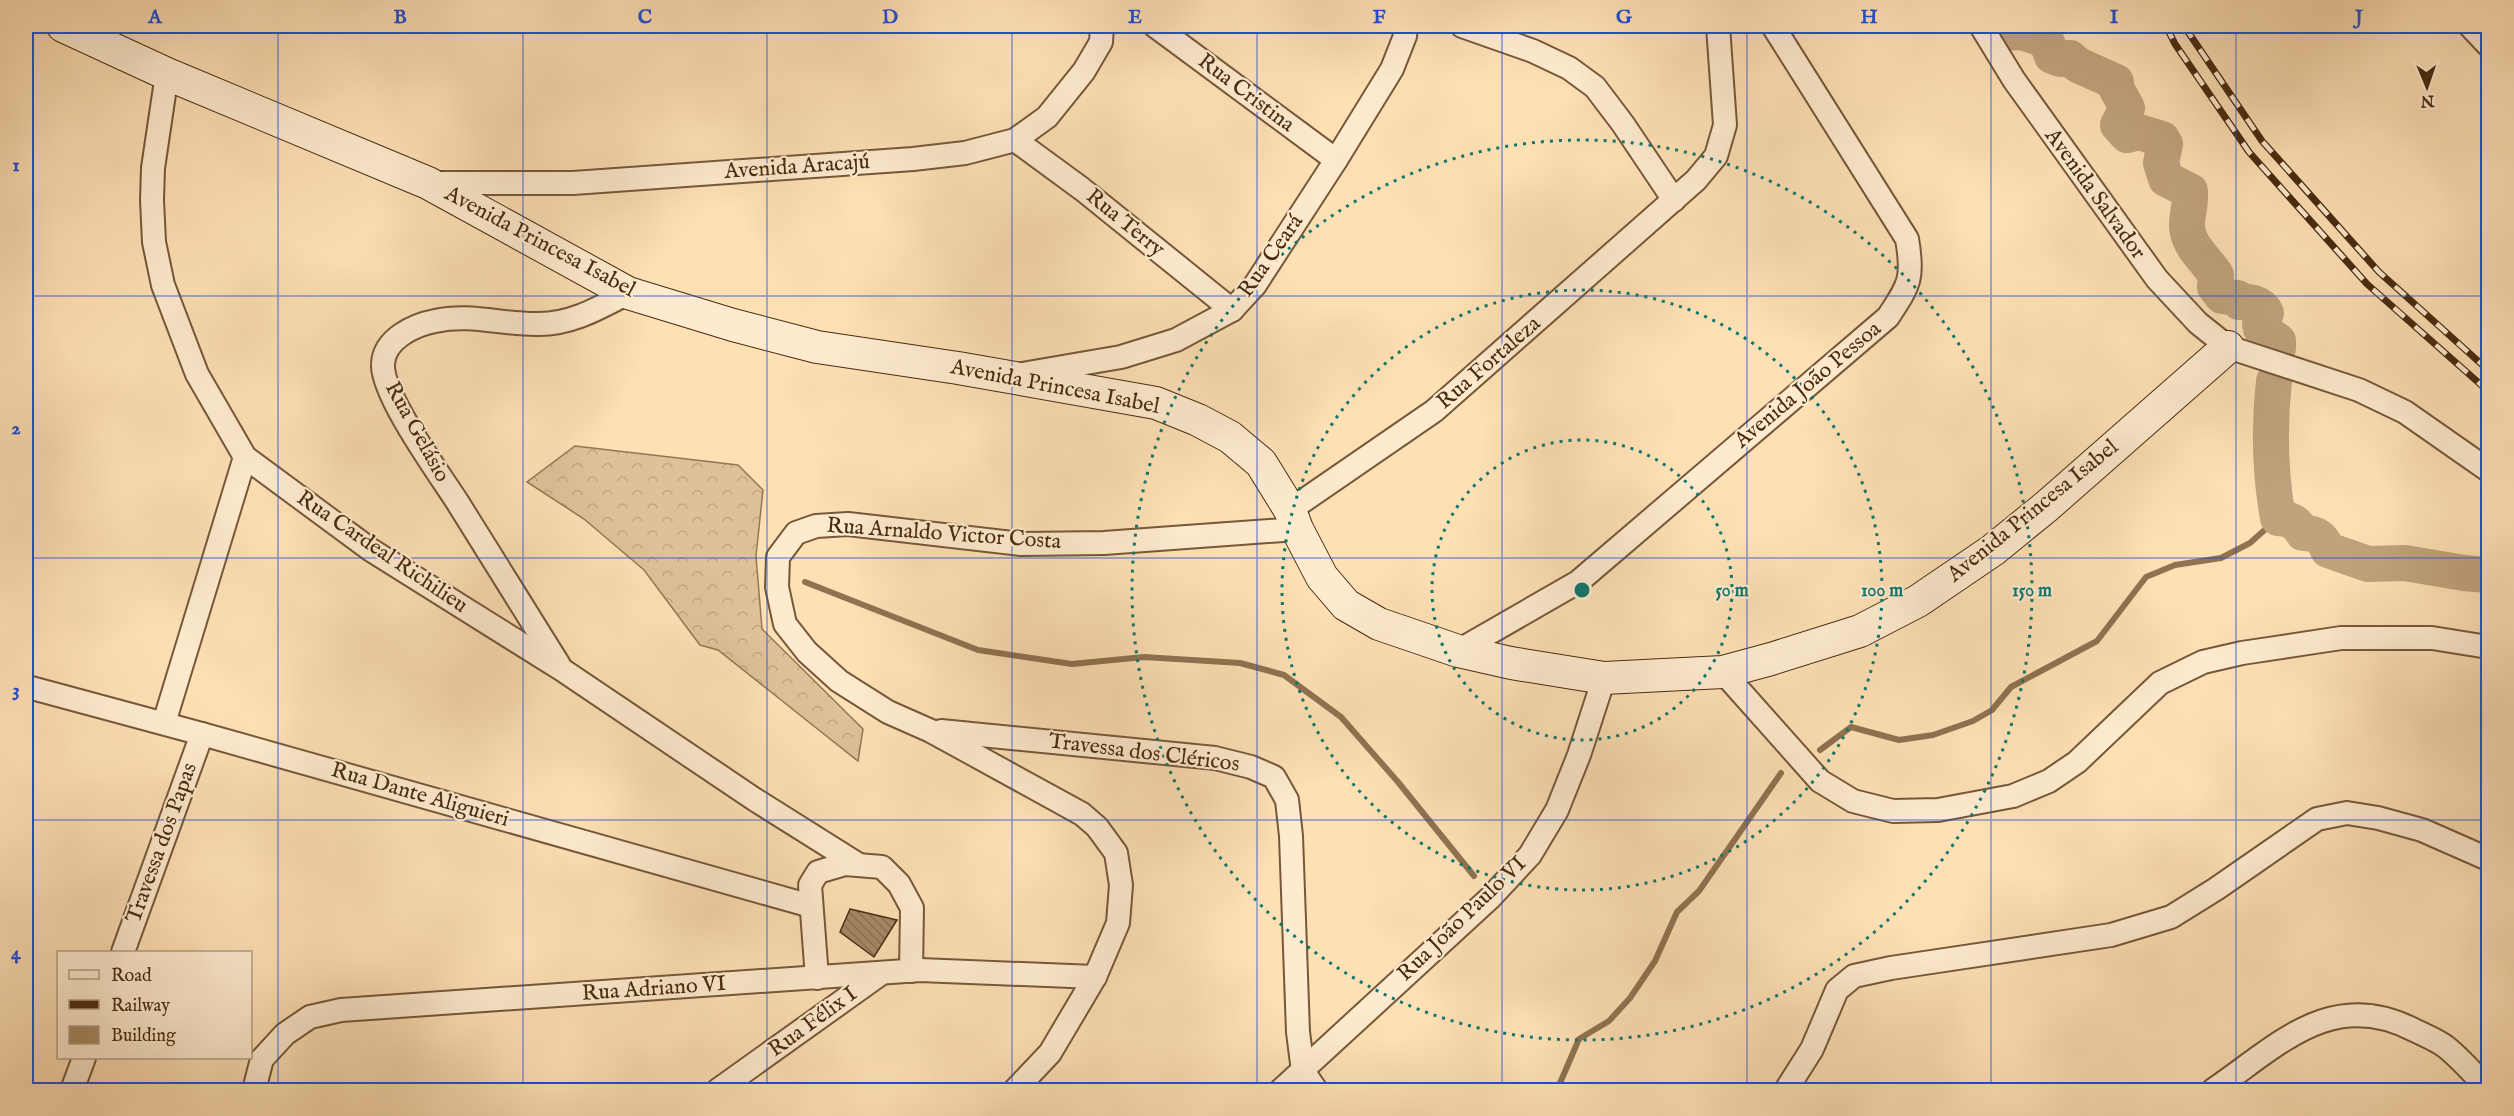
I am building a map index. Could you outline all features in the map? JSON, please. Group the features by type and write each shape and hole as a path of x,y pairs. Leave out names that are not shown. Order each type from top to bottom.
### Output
{"street":[{"name":"Avenida Princesa Isabel","path":"63,26 167,74 428,183 628,293 733,325 817,347 1006,376 1156,403 1198,420 1230,437 1261,463 1294,519 1322,577 1347,605 1379,624 1458,651 1511,663 1604,678 1723,672 1860,631 1918,601 1993,550 2228,347"},
{"name":"Avenida Aracajú","path":"428,183 573,183 901,160 965,153 1016,140 1047,117 1084,71 1101,42 1102,26"},
{"name":"Rua Cristina","path":"1155,26 1336,160"},
{"name":"Rua Ceará","path":"1006,376 1121,357 1176,340 1232,310 1256,285 1392,69 1405,36 1406,26"},
{"path":"1462,26 1533,51 1569,68 1595,87 1674,200"},
{"name":"Rua Fortaleza","path":"1294,519 1434,411 1696,180 1716,156 1725,124 1718,26"},
{"name":"Avenida João Pessoa","path":"1458,651 1578,582 1888,317 1907,288 1911,261 1907,239 1773,26"},
{"name":"Avenida Salvador","path":"1981,26 2014,80 2157,279 2198,323 2228,347"},
{"path":"2470,26 2488,45"},
{"name":"Rua Cardeal Richilieu","path":"167,74 153,168 154,242 163,285 197,374 245,457 371,550 561,669 754,799 859,865"},
{"name":"Rua Terry","path":"1016,140 1082,189 1232,310"},
{"name":"Rua Gelásio","path":"561,669 411,429 388,388 383,364 391,343 412,328 434,321 464,317 538,324 568,321 594,311 628,293"},
{"path":"2228,347 2359,390 2405,412 2488,470"},
{"path":"164,723 245,457"},
{"name":"Rua Arnaldo Victor Costa","path":"1015,1090 1050,1053 1095,977 1118,923 1121,885 1116,853 1097,827 1082,814 931,730 888,712 839,681 807,652 786,624 777,587 778,557 796,533 816,525 848,524 1021,544 1104,543 1294,519"},
{"path":"1723,672 1820,781 1853,801 1893,811 1938,810 2013,796 2049,781 2077,762 2160,683 2203,662 2242,652 2341,638 2432,638 2488,647"},
{"name":"Rua João Paulo VI","path":"1281,1090 1490,898 1530,855 1557,810 1579,755 1604,678"},
{"name":"Rua Dante Aliguieri","path":"26,684 811,906"},
{"name":"Travessa dos Cléricos","path":"931,730 1215,758 1251,766 1274,777 1287,800 1291,836 1298,1032 1304,1071"},
{"name":"Travessa dos Papas","path":"123,951 202,734"},
{"path":"1786,1090 1812,1049 1837,990 1854,976 1891,968 2111,935 2171,916 2216,889 2317,819 2347,813 2378,818 2422,830 2488,859"},
{"path":"817,978 810,885 818,872 845,864 882,867 899,884 912,908 911,971"},
{"name":"Rua Adriano VI","path":"254,1090 262,1059 285,1034 310,1017 341,1010 879,975 911,971 1095,977"},
{"name":"Rua Félix I","path":"717,1090 879,975"},
{"path":"2214,1090 2295,1033 2326,1018 2362,1014 2394,1020 2445,1046 2488,1089"},
{"path":"72,1090 84,1059"},
{"path":"1304,1071 1316,1090"}],"green space":[{"path":"575,446 738,465 763,490 756,556 762,629 863,729 858,761 718,650 700,645 644,570 584,519 527,482"}],"building":[{"path":"850,909 897,920 874,957 840,932"}],"waterway":[{"path":"1993,26 2002,33 2027,33 2046,40 2052,56 2060,59 2070,58 2078,65 2116,82 2115,86 2127,108 2118,125 2127,135 2139,132 2162,139 2165,144 2161,163 2166,179 2190,191 2188,232 2194,246 2216,275 2215,287 2222,296 2238,298 2239,302 2251,302 2261,307 2266,313 2260,324 2261,329 2278,341 2278,348"},
{"path":"2274,381 2271,450 2278,518 2293,522 2303,533 2318,537 2328,550 2368,564 2405,563 2488,575"},
{"path":"1820,750 1851,727 1899,740 1933,735 1973,721 1992,710 2011,687 2097,641 2146,577 2175,565 2221,558 2250,543 2278,518"},
{"path":"805,582 978,650 1072,664 1144,657 1240,663 1284,675 1341,717 1398,782 1474,876"},
{"path":"1557,1090 1579,1039 1609,1021 1630,998 1655,961 1677,912 1699,891 1781,773"}],"railway":[{"path":"2166,26 2175,44 2249,152 2367,284 2488,391"},
{"path":"2184,26 2262,141 2379,272 2488,370"}]}
